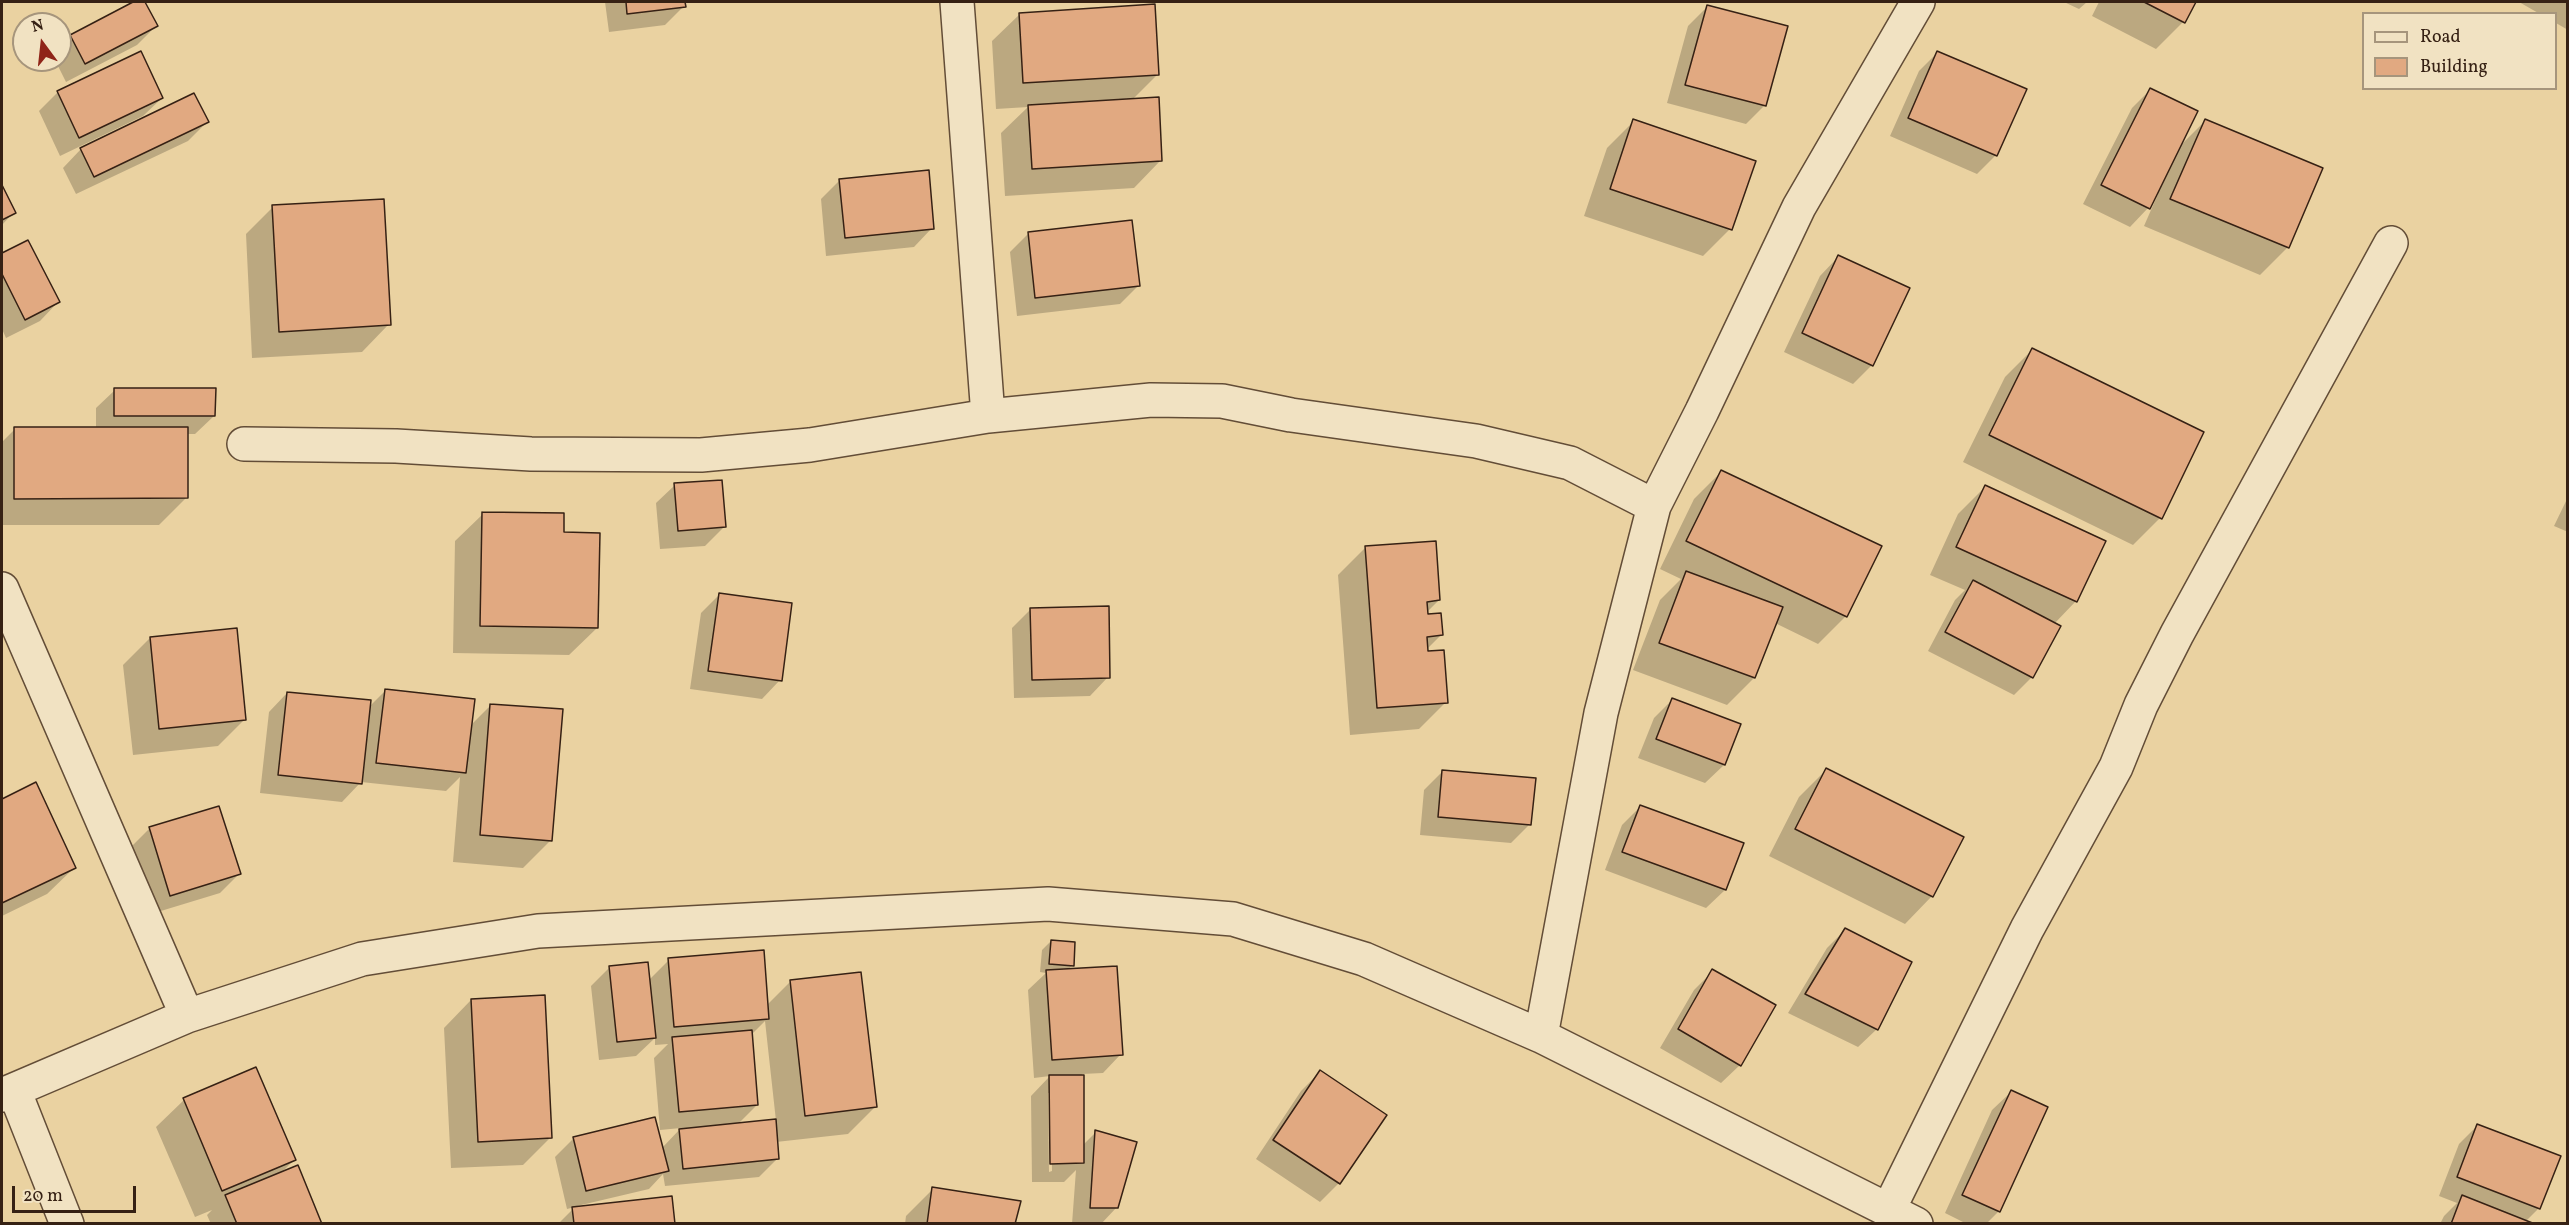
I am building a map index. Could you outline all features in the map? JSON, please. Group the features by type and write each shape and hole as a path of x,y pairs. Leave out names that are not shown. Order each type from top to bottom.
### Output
{"street":[{"path":"957,2 988,416"},
{"path":"1541,1036 1601,713 1654,506 1799,207 1918,2"},
{"path":"67,1224 8,1093 187,1016 362,959 538,931 1048,904 1233,920 1364,959 1541,1036 1903,1216 2027,929 2116,767 2141,705 2177,634 2391,243"},
{"path":"244,444 396,446 531,454 701,454 810,445 988,416 1151,400 1222,401 1291,415 1476,441 1570,463 1654,506"},
{"path":"2,589 187,1016"}],"building":[{"path":"133,2 145,2 158,26 85,64 72,39 72,34"},
{"path":"626,2 685,2 686,7 627,14"},
{"path":"2144,2 2196,2 2185,23"},
{"path":"1155,4 1159,75 1023,83 1019,13"},
{"path":"1707,5 1788,26 1766,106 1685,85"},
{"path":"141,51 163,98 79,138 57,91"},
{"path":"1937,51 2027,89 1997,156 1908,118"},
{"path":"2150,88 2198,111 2150,209 2101,185"},
{"path":"194,93 209,122 94,177 80,148"},
{"path":"1159,97 1162,161 1032,169 1028,105"},
{"path":"1633,119 1756,161 1732,230 1610,189"},
{"path":"2205,119 2323,168 2289,248 2170,199"},
{"path":"929,170 934,229 845,238 839,179"},
{"path":"2,185 16,213 2,220"},
{"path":"384,199 391,325 279,332 272,205"},
{"path":"1132,220 1140,286 1035,298 1028,232"},
{"path":"28,240 60,302 25,320 2,274 2,253"},
{"path":"1838,255 1910,288 1873,366 1802,333"},
{"path":"2032,348 2204,432 2162,519 1989,435"},
{"path":"114,388 216,388 215,416 114,416"},
{"path":"14,427 188,427 188,498 14,499"},
{"path":"1721,470 1882,546 1847,617 1686,541"},
{"path":"722,480 726,527 678,531 674,483"},
{"path":"1985,485 2106,541 2077,602 1956,547"},
{"path":"482,512 564,513 564,532 600,533 598,628 480,626"},
{"path":"1436,541 1440,600 1427,602 1428,614 1441,613 1443,635 1427,637 1428,651 1444,650 1448,703 1377,708 1365,546"},
{"path":"1686,571 1783,607 1755,678 1659,643"},
{"path":"1973,580 2061,626 2033,678 1945,632"},
{"path":"719,593 792,603 782,681 708,671"},
{"path":"1109,606 1110,678 1032,680 1030,608"},
{"path":"237,628 246,720 159,729 150,637"},
{"path":"385,689 475,699 466,773 376,763"},
{"path":"287,692 371,700 362,784 278,775"},
{"path":"1672,698 1741,724 1725,765 1656,739"},
{"path":"490,704 563,709 552,841 480,835"},
{"path":"1826,768 1964,837 1933,897 1795,829"},
{"path":"1442,770 1536,778 1531,825 1438,817"},
{"path":"36,782 76,868 2,903 2,799"},
{"path":"1640,805 1744,843 1726,890 1622,852"},
{"path":"219,806 241,874 170,896 149,827"},
{"path":"1845,928 1912,962 1878,1030 1805,994"},
{"path":"1051,940 1075,942 1074,966 1049,964"},
{"path":"764,950 769,1019 674,1027 668,958"},
{"path":"648,962 656,1038 617,1042 609,966"},
{"path":"1117,966 1123,1055 1052,1060 1046,970"},
{"path":"1712,969 1776,1005 1741,1066 1678,1029"},
{"path":"861,972 877,1107 805,1116 790,980"},
{"path":"545,995 552,1138 478,1142 471,999"},
{"path":"752,1030 758,1105 679,1112 672,1037"},
{"path":"256,1067 296,1160 222,1191 183,1098"},
{"path":"1320,1070 1387,1115 1340,1184 1273,1140"},
{"path":"1049,1075 1084,1075 1084,1163 1050,1164"},
{"path":"2011,1090 2048,1107 2000,1212 1962,1195"},
{"path":"655,1117 669,1171 586,1191 573,1137"},
{"path":"776,1119 779,1159 683,1169 679,1129"},
{"path":"2477,1124 2561,1156 2540,1209 2457,1177"},
{"path":"1095,1130 1137,1142 1118,1208 1090,1208"},
{"path":"298,1165 322,1224 237,1224 225,1195"},
{"path":"932,1187 1021,1201 1015,1224 927,1224"},
{"path":"2462,1195 2535,1224 2451,1224"},
{"path":"672,1196 675,1224 574,1224 572,1207"}]}
